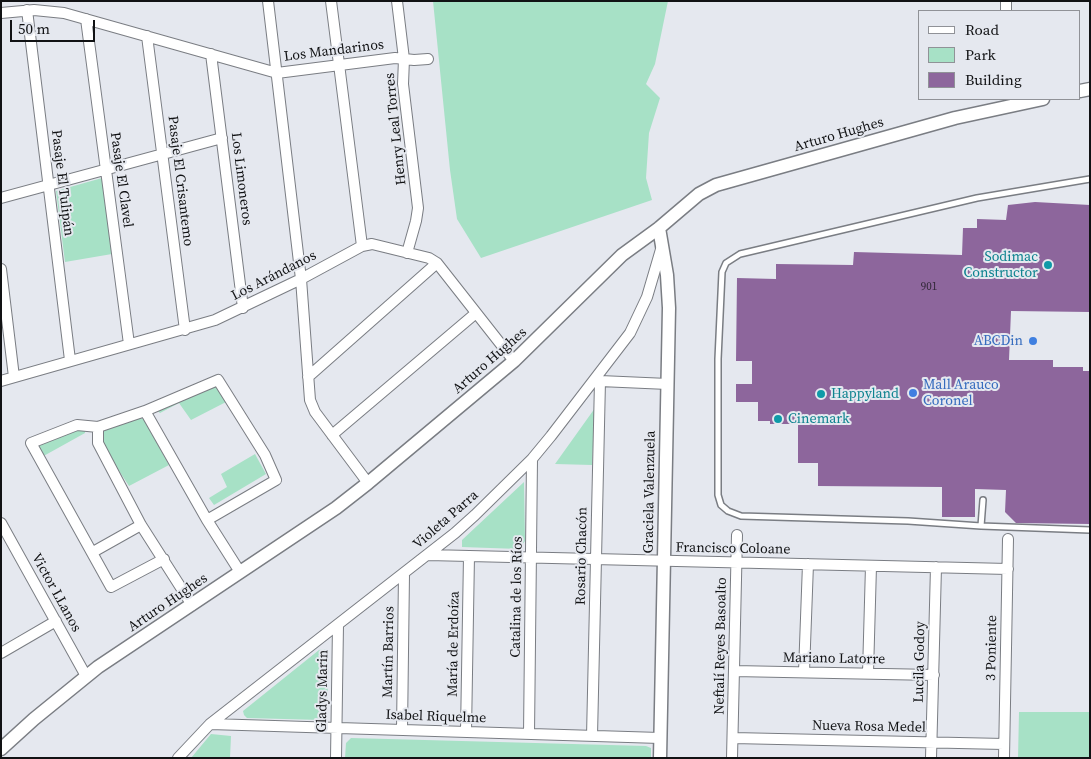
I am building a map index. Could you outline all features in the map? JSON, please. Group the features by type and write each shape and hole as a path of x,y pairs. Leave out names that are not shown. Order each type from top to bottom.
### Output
{"street":[{"path":"268,1 301,279 310,400 313,408 368,484"},
{"path":"331,1 362,246 375,244 429,258 437,263 514,361"},
{"name":"Henry Leal Torres","path":"397,1 404,59 403,84 418,208 407,253"},
{"name":"Los Mandarinos","path":"1,13 27,10 42,5 64,13 277,72 395,58 428,59"},
{"name":"Pasaje El Tulipán","path":"27,10 70,360"},
{"name":"Pasaje El Clavel","path":"86,19 129,344"},
{"name":"Pasaje El Crisantemo","path":"147,36 185,330"},
{"name":"Los Limoneros","path":"211,54 243,308"},
{"name":"Arturo Hughes","path":"1,749 86,676 336,508 368,484 514,361 622,255 659,228 699,194 716,185 955,118 1005,102 1030,100"},
{"path":"1,198 222,138"},
{"name":"Graciela Valenzuela","path":"659,228 669,291 660,758"},
{"name":"Violeta Parra","path":"178,758 210,724 428,555 475,515 532,459 598,380 638,320 647,297 662,245"},
{"name":"Los Arándanos","path":"1,381 215,320 301,279 362,246"},
{"path":"308,377 437,263"},
{"path":"1,268 4,317 14,377"},
{"path":"332,435 476,313"},
{"path":"164,559 111,587 30,442 77,425 98,427 145,411 218,380 265,455 276,480 207,520"},
{"path":"598,380 668,384"},
{"name":"Rosario Chacón","path":"592,736 598,380"},
{"path":"145,411 207,520 240,572"},
{"path":"98,427 98,443 141,525 192,605"},
{"name":"Catalina de los Ríos","path":"529,734 532,459"},
{"name":"Victor LLanos","path":"1,523 86,676"},
{"path":"93,552 141,525"},
{"name":"Neftalí Reyes Basoalto","path":"732,758 737,535"},
{"name":"3 Poniente","path":"1004,758 1008,539"},
{"name":"Francisco Coloane","path":"428,555 1008,569"},
{"name":"María de Erdoíza","path":"466,732 469,556"},
{"path":"804,672 808,564"},
{"path":"868,673 871,566"},
{"name":"Lucila Godoy","path":"931,758 936,567"},
{"name":"Martín Barrios","path":"402,730 404,574"},
{"path":"1,653 56,621"},
{"name":"Gladys Marin","path":"336,758 338,625"},
{"name":"Mariano Latorre","path":"734,671 934,675"},
{"name":"Isabel Riquelme","path":"210,724 660,738"},
{"name":"Nueva Rosa Medel","path":"733,738 1004,744"}],"lane":[{"path":"1090,179 977,198 740,254 726,263 722,272 718,359 718,495 721,505 728,511 741,516 908,521 1090,530"},
{"path":"981,526 983,500"}],"green space":[{"path":"433,1 668,1 655,64 646,84 660,98 649,133 646,178 652,200 481,258 457,219 450,170"},
{"path":"102,178 112,254 65,262 56,191"},
{"path":"216,383 226,402 191,420 179,403 160,413 151,405"},
{"path":"595,408 592,465 555,464"},
{"path":"139,416 145,421 169,465 129,486 100,442 100,431"},
{"path":"74,423 85,428 85,433 40,458 30,439"},
{"path":"255,454 266,474 214,505 209,498 227,487 221,474"},
{"path":"524,482 525,541 519,549 462,547 462,540"},
{"path":"319,650 328,650 329,654 327,714 325,718 321,720 247,718 244,715 243,711"},
{"path":"1019,712 1090,712 1090,758 1018,758"},
{"path":"211,734 231,736 230,758 191,758"},
{"path":"351,738 646,746 651,748 651,758 345,758 346,743"}],"building":[{"name":"Mall Arauco Coronel","path":"1035,202 1090,205 1090,312 1011,311 1009,360 1053,360 1053,367 1083,367 1083,371 1090,371 1090,524 1016,523 1005,512 1006,490 975,489 975,517 942,517 942,487 818,486 818,463 798,463 798,424 770,424 770,421 758,421 758,402 736,402 736,384 752,384 752,361 736,361 737,278 776,279 776,264 853,265 854,252 962,255 963,228 977,228 977,219 1006,220 1008,205"}],"place":[{"name":"Sodimac Constructor","path":"1048,265"},
{"name":"ABCDin","path":"1033,341"},
{"name":"Mall Arauco Coronel","path":"913,393"},
{"name":"Happyland","path":"821,394"},
{"name":"Cinemark","path":"778,419"}]}
